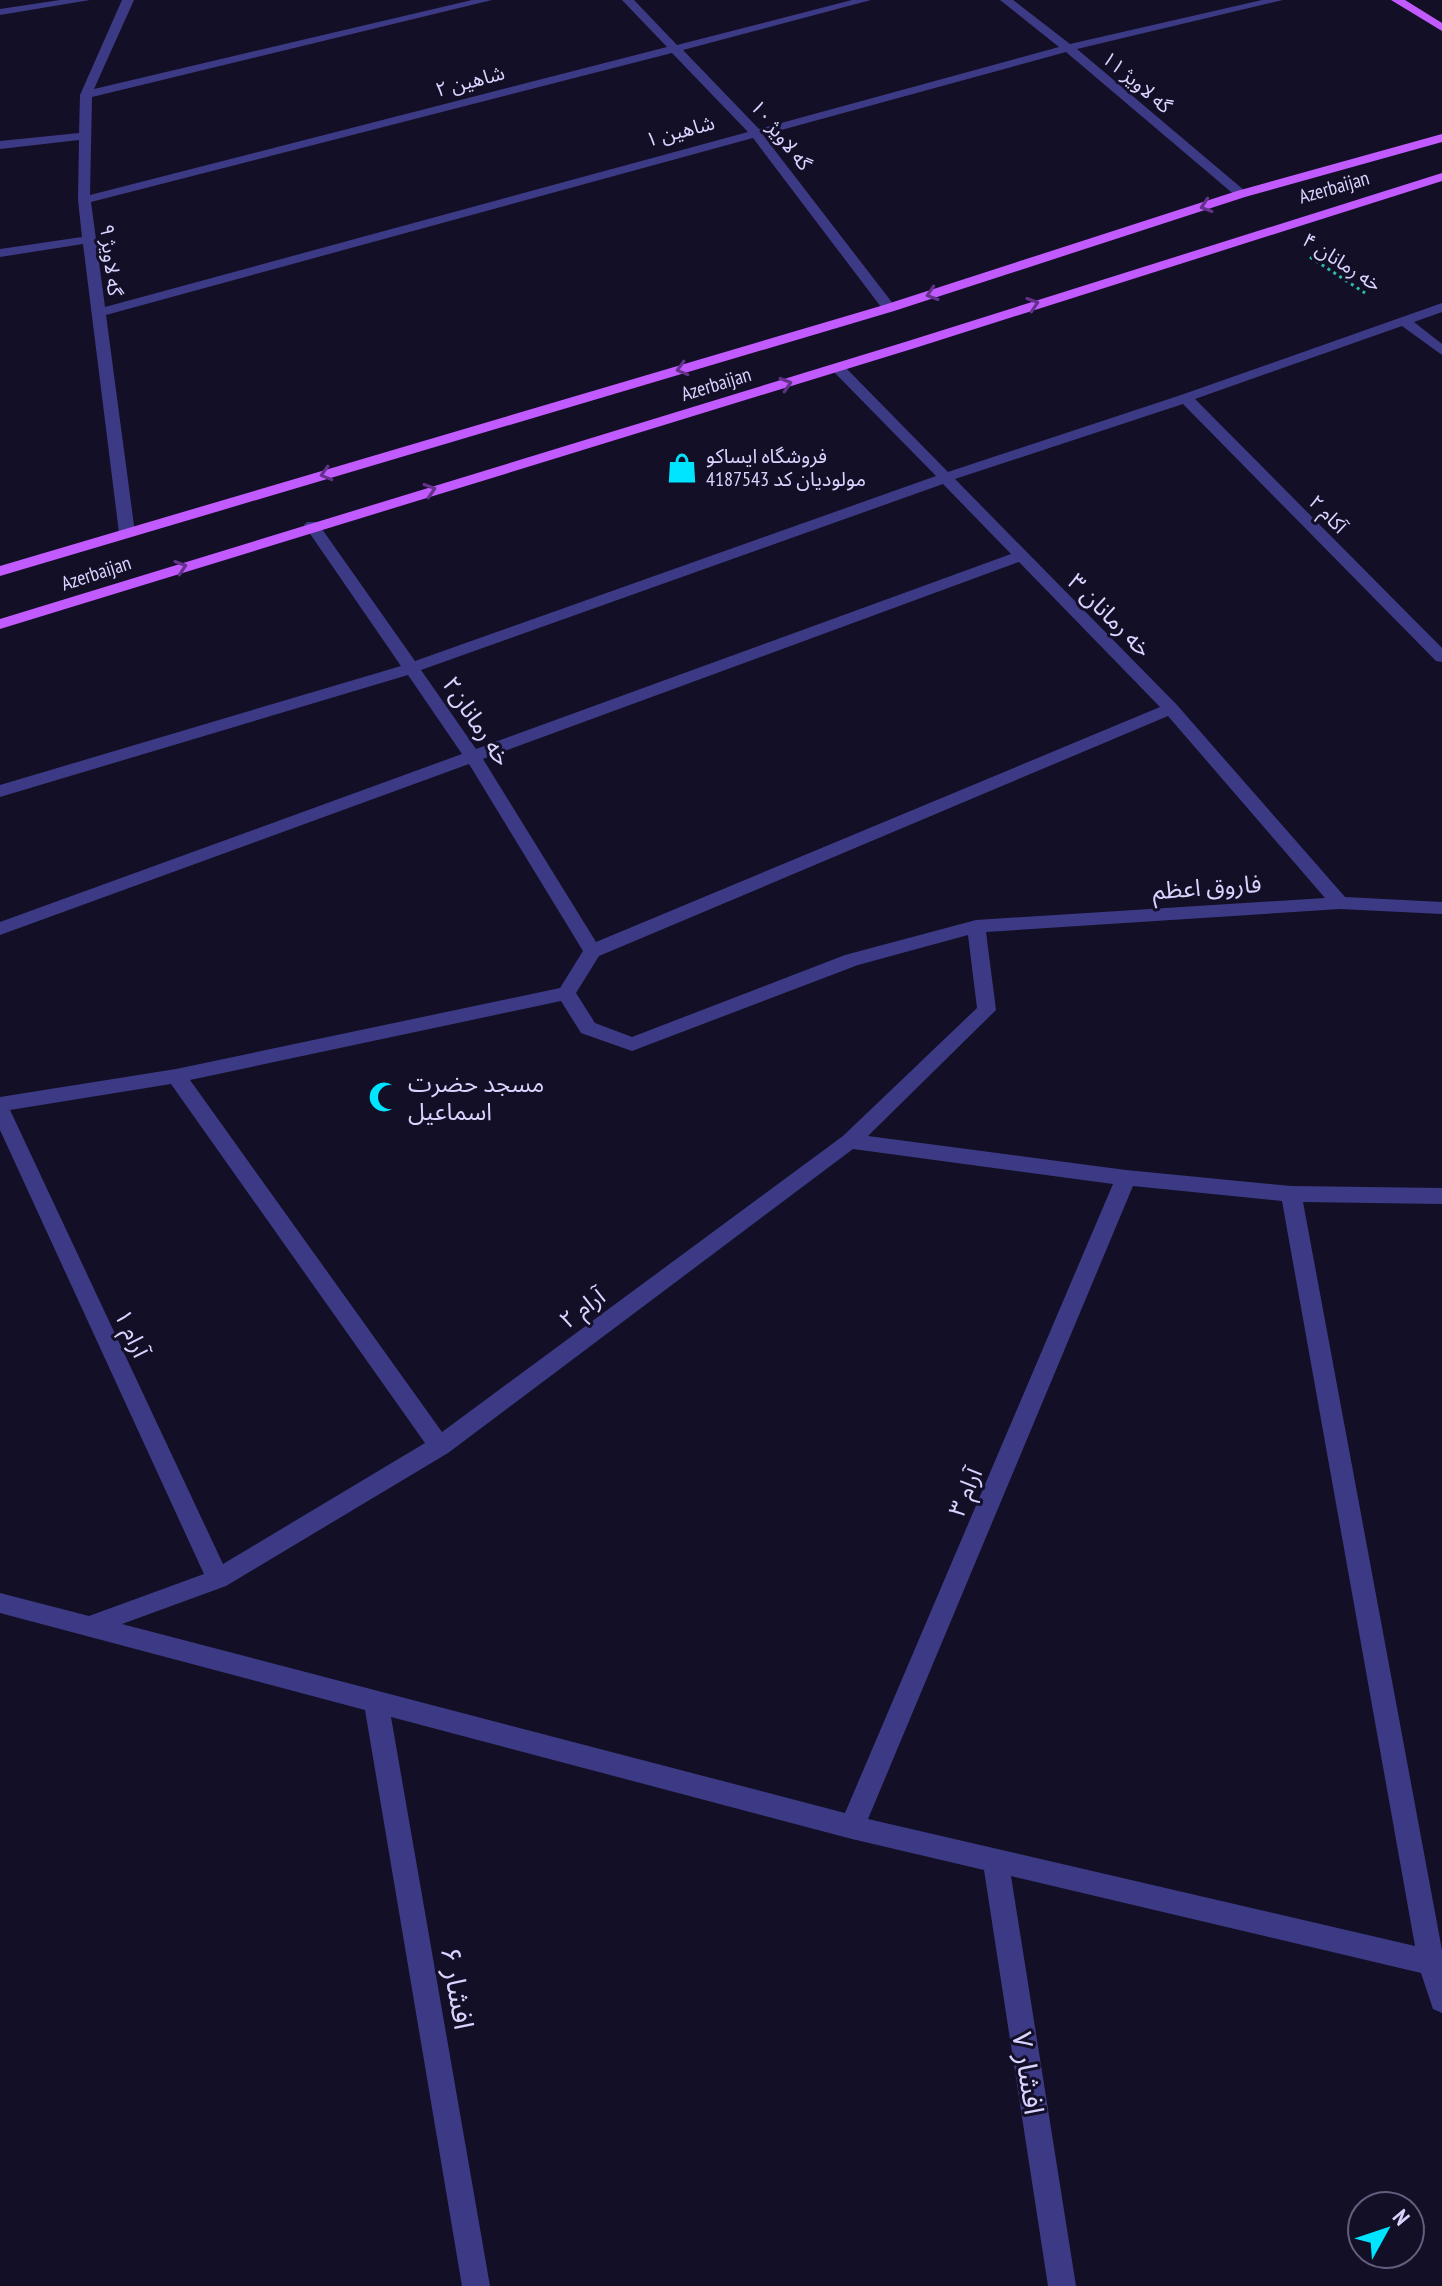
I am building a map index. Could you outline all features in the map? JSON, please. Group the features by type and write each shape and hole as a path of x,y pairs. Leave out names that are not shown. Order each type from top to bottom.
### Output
{"main road":[{"path":"1397,0 1442,28"},
{"name":"Azerbaijan","path":"0,571 889,308 1241,194 1442,138"},
{"name":"Azerbaijan","path":"0,624 312,525 838,368 1265,228 1442,177"}],"street":[{"path":"0,12 84,0"},
{"name":"گه لاویژ ۹","path":"127,533 84,200 86,95 128,0"},
{"path":"86,95 486,0"},
{"name":"گه لاویژ ۱۰","path":"628,0 754,131 889,308"},
{"name":"شاهین ۲","path":"84,200 675,46 865,0"},
{"name":"گه لاویژ ۱۱","path":"1006,0 1068,48 1241,194"},
{"name":"شاهین ۱","path":"97,313 754,131 1068,48 1277,0"},
{"path":"0,145 85,136"},
{"path":"0,253 87,240"},
{"path":"0,791 412,668 948,477 1186,398 1442,307"},
{"path":"1403,320 1442,351"},
{"name":"خه رمانان ۳","path":"838,368 948,477 1018,557 1171,709 1340,903"},
{"name":"آکام ۲","path":"1186,398 1442,657"},
{"name":"خه رمانان۲","path":"312,525 473,757 592,951"},
{"path":"0,929 1018,557"},
{"path":"0,1107 176,1076 566,993 592,951 1171,709"},
{"name":"فاروق اعظم","path":"566,993 588,1028 632,1044 852,960 976,926 1340,903 1442,908"},
{"name":"آرام ۲","path":"92,1625 218,1579 440,1446 850,1141 987,1010 976,926"},
{"path":"176,1076 440,1446"},
{"name":"آرام ۱","path":"0,1107 218,1579"},
{"path":"850,1141 1126,1178 1291,1194 1442,1196"},
{"name":"آرام ۳","path":"852,1827 1126,1178"},
{"path":"1291,1194 1442,2000"},
{"path":"0,1603 852,1827 1436,1963"},
{"name":"افشار ۶","path":"376,1701 476,2286"},
{"name":"افشار ۷","path":"995,1859 1062,2286"}],"path":[{"name":"خه رمانان ۴","path":"1265,228 1403,320"}],"place":[{"name":"فروشگاە ایساکو مولودیان کد 4187543","path":"682,468"},
{"name":"مسجد حضرت اسماعیل","path":"384,1097"}]}
